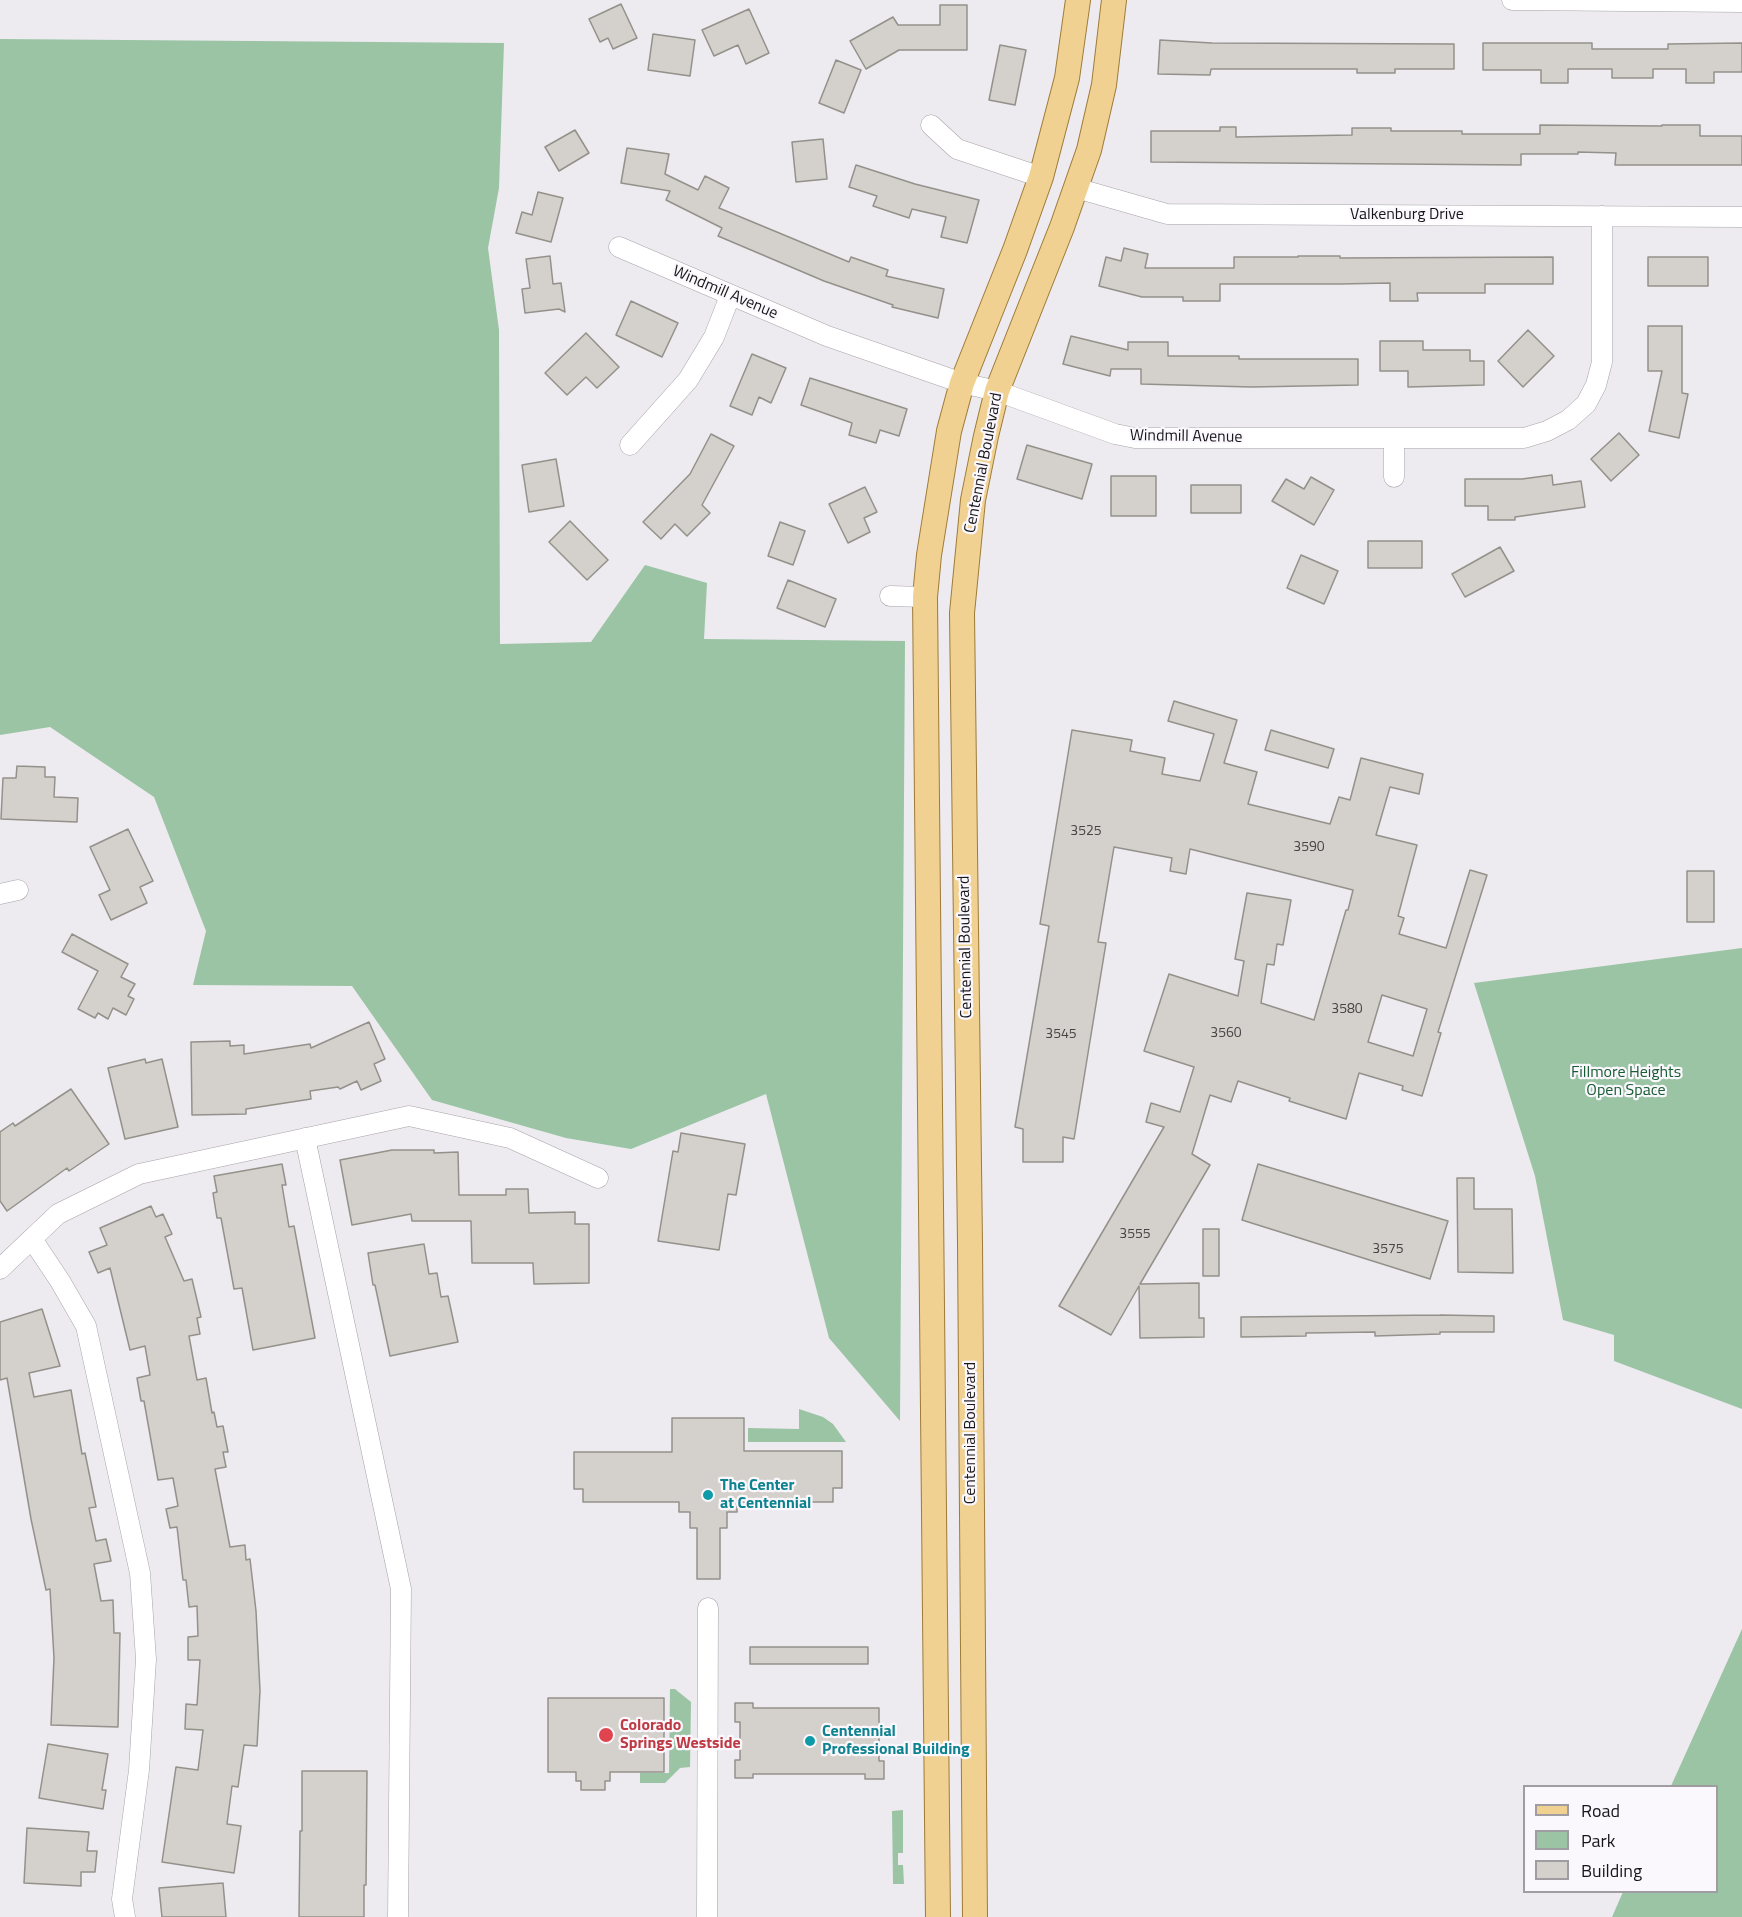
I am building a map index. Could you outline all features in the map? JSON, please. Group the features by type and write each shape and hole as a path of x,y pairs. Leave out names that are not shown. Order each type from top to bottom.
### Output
{"main road":[{"path":"938,1917 926,597 929,555 947,441 962,382 1015,250 1041,177 1067,78 1078,0"},
{"name":"Centennial Boulevard","path":"975,1917 962,613 973,500 986,436 997,392 1089,150 1104,85 1114,0"}],"street":[{"path":"1512,0 1742,2"},
{"path":"931,125 957,149 1041,177"},
{"name":"Valkenburg Drive","path":"1076,188 1167,214 1742,217"},
{"name":"Windmill Avenue","path":"620,247 827,336 1115,434 1135,438 1524,438 1547,431 1568,420 1586,404 1596,385 1602,362 1602,216"},
{"path":"630,445 688,380 714,338 730,296"},
{"path":"1394,438 1394,477"},
{"path":"890,596 926,597"},
{"path":"0,1269 58,1214 139,1174 409,1116 510,1138 598,1178"},
{"path":"305,1138 401,1589 398,1917"},
{"path":"32,1239 86,1326 140,1573 146,1659 139,1770 122,1899 125,1917"},
{"path":"707,1917 708,1608"}],"green space":[{"path":"0,39 504,43 499,188 488,248 499,330 500,644 591,642 645,565 707,583 704,639 905,641 900,1421 829,1338 766,1094 631,1149 566,1138 432,1100 352,986 193,985 206,931 154,797 50,727 0,735"},
{"name":"Fillmore Heights Open Space","path":"1742,948 1742,1409 1614,1361 1614,1335 1563,1320 1535,1176 1474,983"},
{"path":"799,1409 823,1417 833,1424 846,1442 748,1442 748,1428 799,1429"},
{"path":"1742,1629 1742,1917 1612,1917 1623,1893 1718,1893 1718,1785 1671,1785"},
{"path":"670,1689 675,1689 691,1702 690,1767 680,1768 665,1783 640,1783 640,1773 669,1773"},
{"path":"903,1810 903,1853 898,1853 898,1865 903,1865 904,1884 893,1884 892,1811"}],"building":[{"path":"621,4 637,38 613,49 608,38 600,42 589,19"},
{"path":"940,5 967,5 967,50 899,50 866,69 850,41 893,17 898,25 940,25"},
{"path":"749,9 769,53 746,64 738,45 714,56 702,30"},
{"path":"653,34 695,40 690,76 648,70"},
{"path":"1160,40 1212,43 1454,44 1454,69 1395,69 1395,73 1357,73 1357,69 1211,69 1210,75 1158,74"},
{"path":"1483,43 1592,43 1592,49 1668,49 1668,44 1742,43 1742,72 1714,72 1714,83 1686,83 1686,69 1653,69 1653,78 1612,78 1612,69 1568,69 1568,83 1541,83 1541,70 1483,70"},
{"path":"1000,45 1026,50 1015,105 989,100"},
{"path":"836,60 861,70 844,113 819,103"},
{"path":"1540,125 1700,125 1700,136 1742,136 1742,165 1615,165 1616,153 1578,152 1578,154 1521,154 1521,165 1151,162 1151,131 1220,131 1220,127 1236,127 1236,137 1352,135 1352,128 1391,128 1391,131 1462,131 1462,134 1540,134"},
{"path":"575,130 589,153 559,171 545,147"},
{"path":"823,139 827,179 796,182 792,142"},
{"path":"627,148 669,154 665,174 698,190 705,176 729,188 719,208 849,262 851,257 888,270 886,276 944,289 938,318 892,307 893,305 824,281 718,236 722,228 666,200 670,191 621,183"},
{"path":"856,165 915,184 979,200 967,243 941,237 946,217 912,209 909,218 873,206 877,196 849,187"},
{"path":"538,192 563,198 551,242 516,233 522,212 532,215"},
{"path":"1124,248 1148,254 1145,268 1234,268 1234,257 1553,257 1553,284 1485,284 1485,293 1417,293 1418,301 1390,301 1390,283 1220,284 1220,301 1183,301 1183,297 1142,297 1099,286 1106,257 1121,261"},
{"path":"550,256 553,284 561,283 565,312 559,309 525,313 522,289 530,288 526,259"},
{"path":"1648,257 1708,257 1708,286 1648,286"},
{"path":"631,301 678,323 662,357 616,335"},
{"path":"1648,326 1682,326 1682,393 1688,394 1679,438 1649,431 1662,371 1648,371"},
{"path":"1528,330 1554,356 1523,387 1498,361"},
{"path":"586,333 619,367 597,388 586,377 567,395 545,373"},
{"path":"1071,336 1128,350 1128,342 1168,342 1168,356 1239,356 1239,359 1358,359 1358,385 1251,387 1141,384 1141,369 1111,369 1110,376 1063,364"},
{"path":"1380,341 1423,341 1423,350 1470,350 1470,361 1484,361 1484,385 1408,387 1408,371 1380,371"},
{"path":"752,354 786,368 771,403 759,397 752,415 730,406"},
{"path":"810,378 907,409 899,436 880,430 876,443 849,435 852,423 801,405"},
{"path":"1619,433 1639,455 1611,481 1591,459"},
{"path":"711,434 734,446 702,505 710,513 687,536 675,524 661,539 643,522 690,474"},
{"path":"1027,445 1092,464 1082,499 1017,479"},
{"path":"556,459 564,506 529,512 522,465"},
{"path":"1552,475 1553,485 1581,481 1585,507 1515,517 1515,520 1488,520 1488,506 1465,506 1465,479 1522,479"},
{"path":"1111,476 1156,476 1156,516 1111,516"},
{"path":"1311,477 1334,490 1314,525 1272,501 1286,479 1304,489"},
{"path":"1191,485 1241,485 1241,513 1191,513"},
{"path":"865,487 877,512 864,518 870,532 848,543 829,504"},
{"path":"570,521 608,560 587,580 549,542"},
{"path":"780,522 805,531 793,565 768,556"},
{"path":"1368,541 1422,541 1422,568 1368,568"},
{"path":"1500,547 1514,571 1465,597 1452,574"},
{"path":"1301,555 1338,571 1324,604 1287,588"},
{"path":"788,580 836,599 825,627 777,608"},
{"path":"1174,701 1237,720 1224,763 1257,772 1248,804 1330,824 1339,797 1350,800 1361,758 1423,774 1419,794 1390,787 1376,835 1417,845 1398,916 1404,918 1399,934 1446,948 1470,870 1487,875 1438,1032 1441,1033 1422,1096 1402,1090 1403,1086 1359,1073 1346,1119 1289,1101 1290,1098 1238,1081 1231,1102 1210,1095 1192,1154 1210,1165 1140,1284 1199,1283 1199,1318 1204,1318 1204,1337 1140,1338 1139,1286 1111,1335 1059,1306 1164,1127 1146,1122 1151,1103 1180,1112 1194,1067 1144,1051 1169,974 1238,996 1244,961 1235,959 1247,893 1291,900 1283,945 1277,944 1274,965 1267,964 1261,1003 1314,1020 1353,890 1190,849 1186,874 1170,871 1172,858 1114,847 1098,942 1106,943 1074,1139 1063,1137 1063,1162 1023,1162 1023,1129 1015,1127 1049,926 1040,924 1072,730 1132,740 1130,751 1165,758 1162,774 1200,781 1214,734 1168,721","holes":["1382,995 1427,1009 1413,1056 1368,1042"]},
{"path":"1271,730 1334,749 1328,768 1265,750"},
{"path":"17,766 45,767 45,777 55,777 54,797 78,798 77,822 1,819 3,778 16,778"},
{"path":"128,829 153,881 140,887 147,903 111,920 99,895 110,890 90,847"},
{"path":"1687,871 1714,871 1714,922 1687,922"},
{"path":"72,934 128,964 121,977 135,984 128,996 134,999 126,1015 113,1008 108,1019 98,1013 95,1018 78,1009 98,971 62,952"},
{"path":"369,1022 385,1059 374,1064 381,1081 361,1090 357,1081 340,1089 338,1087 310,1091 311,1099 246,1109 246,1114 192,1115 191,1042 230,1041 230,1046 244,1045 244,1054 310,1044 311,1048"},
{"path":"145,1059 146,1063 162,1059 178,1127 125,1139 108,1068"},
{"path":"71,1089 109,1144 69,1171 67,1168 7,1211 0,1201 0,1132 13,1123 15,1126"},
{"path":"681,1133 745,1144 736,1195 728,1194 719,1250 658,1241 673,1151 678,1152"},
{"path":"392,1150 458,1152 459,1195 506,1195 506,1189 528,1189 529,1213 575,1212 575,1224 589,1224 589,1283 534,1284 533,1263 472,1263 471,1221 412,1221 411,1214 352,1225 340,1160"},
{"path":"282,1164 286,1185 282,1185 289,1227 294,1226 315,1338 253,1350 242,1288 234,1289 221,1218 217,1218 213,1193 217,1192 214,1176"},
{"path":"1258,1164 1448,1221 1430,1279 1242,1220"},
{"path":"1457,1178 1474,1178 1474,1209 1512,1209 1513,1273 1458,1272"},
{"path":"151,1206 156,1217 163,1214 172,1234 165,1237 184,1281 192,1279 201,1317 197,1318 200,1334 189,1336 197,1380 206,1378 212,1413 214,1412 217,1427 223,1426 228,1452 223,1452 226,1467 215,1469 230,1547 245,1545 246,1560 250,1559 256,1611 260,1691 257,1746 244,1745 238,1787 232,1786 227,1824 241,1826 234,1873 162,1862 176,1767 198,1770 203,1730 185,1729 186,1704 197,1705 200,1660 188,1660 188,1637 198,1636 197,1606 189,1607 186,1580 183,1580 177,1527 170,1528 166,1509 178,1506 173,1478 158,1480 144,1401 141,1401 137,1378 150,1375 145,1346 130,1350 110,1268 98,1273 89,1252 107,1245 100,1228"},
{"path":"1203,1229 1219,1229 1219,1276 1203,1276"},
{"path":"424,1244 429,1274 437,1273 441,1297 448,1296 458,1342 390,1356 368,1253"},
{"path":"42,1309 60,1366 29,1373 34,1397 71,1390 82,1454 85,1453 96,1507 89,1508 96,1541 106,1539 111,1561 94,1564 101,1601 113,1600 114,1633 120,1633 118,1727 51,1725 54,1658 50,1589 46,1590 31,1519 7,1378 0,1380 0,1322"},
{"path":"1494,1316 1494,1332 1440,1332 1440,1334 1375,1336 1375,1332 1306,1333 1306,1336 1241,1337 1241,1317"},
{"name":"The Center at Centennial","path":"672,1418 744,1418 744,1451 842,1451 842,1488 833,1488 833,1502 737,1502 737,1512 727,1512 727,1528 720,1528 720,1579 697,1579 697,1528 690,1528 690,1512 679,1512 679,1502 583,1502 583,1489 574,1489 574,1452 672,1452"},
{"path":"750,1647 868,1647 868,1664 750,1664"},
{"name":"Colorado Springs Westside","path":"548,1698 664,1698 664,1772 610,1772 610,1781 605,1781 605,1790 581,1790 581,1781 576,1781 576,1772 548,1772"},
{"name":"Centennial Professional Building","path":"735,1703 753,1703 753,1708 879,1708 879,1761 884,1761 884,1779 865,1779 865,1774 753,1774 753,1778 735,1778 735,1760 740,1760 740,1722 735,1722"},
{"path":"48,1744 108,1754 102,1790 106,1790 103,1809 39,1798"},
{"path":"302,1771 367,1771 364,1917 299,1917"},
{"path":"27,1828 89,1832 87,1851 97,1851 95,1872 81,1872 81,1886 24,1883"},
{"path":"223,1883 226,1917 162,1917 159,1888"}],"place":[{"name":"The Center at Centennial","path":"708,1495"},
{"name":"Colorado Springs Westside","path":"606,1735"},
{"name":"Centennial Professional Building","path":"810,1741"}]}
